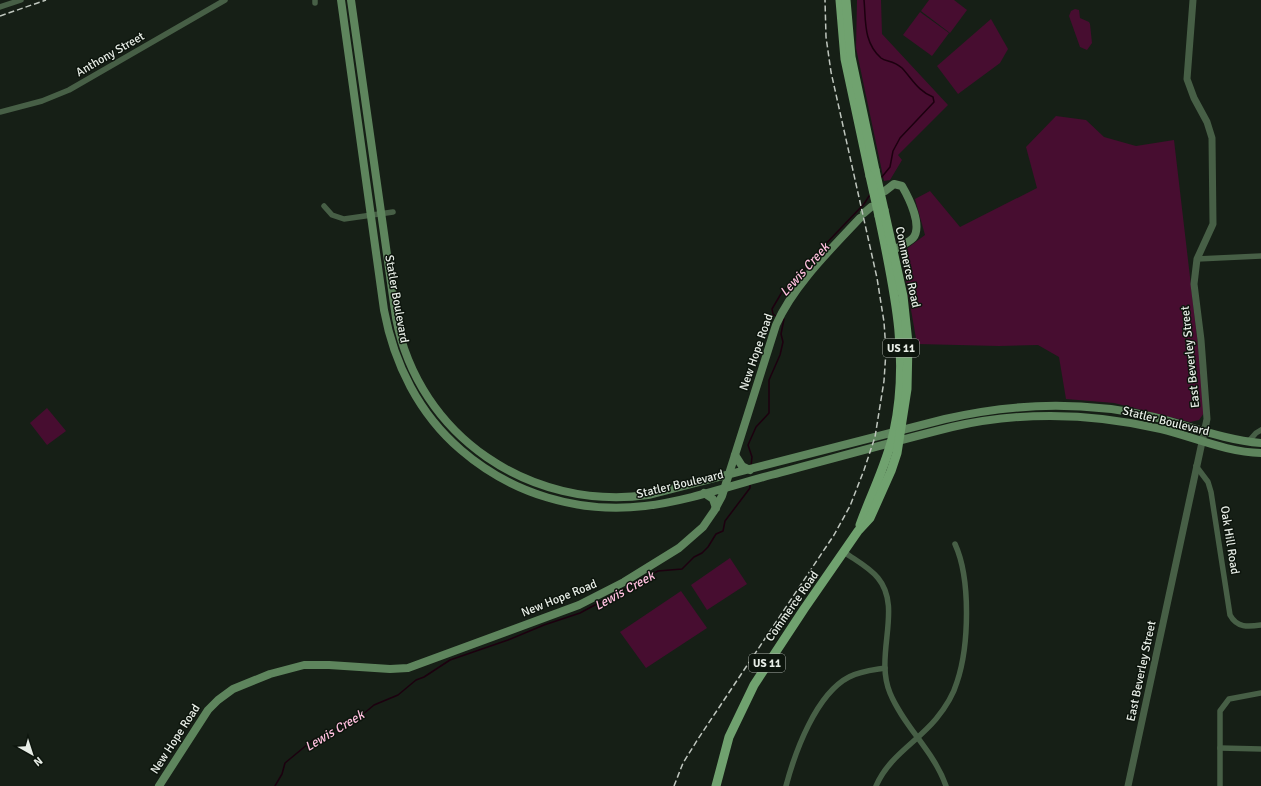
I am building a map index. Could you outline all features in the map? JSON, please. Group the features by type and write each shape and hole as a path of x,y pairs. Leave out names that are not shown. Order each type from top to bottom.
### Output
{"main road":[{"name":"Statler Boulevard","path":"341,0 386,317 398,360 412,390 427,413 443,433 464,453 484,468 510,484 538,495 572,504 603,508 634,507 659,504 895,442 989,420 1023,416 1094,418 1137,424 1236,450 1261,453"},
{"name":"Statler Boulevard","path":"351,0 396,321 408,359 423,389 438,411 457,433 482,454 502,468 533,483 562,492 594,497 627,498 652,495 897,431 982,411 1046,406 1092,408 1129,412 1248,442 1261,443"},
{"name":"Commerce Road","path":"840,0 844,59 873,173"},
{"name":"Commerce Road","path":"716,786 729,737 754,685 786,635 858,531 895,442 897,431 900,392 901,339 899,316 890,251 881,213 851,57 846,0"},
{"path":"885,190 894,184 902,186 915,215 918,226 913,237 890,251"},
{"name":"New Hope Road","path":"159,786 208,710 221,697 237,688 270,674 304,665 329,665 383,669 408,668 579,606 602,595 675,552 699,531 716,508 732,475 779,318 799,287 871,207"},
{"path":"737,459 745,468 750,470"},
{"path":"704,492 713,499 716,508"}],"street":[{"path":"0,7 21,0"},
{"name":"East Beverley Street","path":"1128,786 1196,466 1203,442 1207,413 1201,340 1194,284 1197,259 1213,224 1212,138 1208,122 1194,98 1186,79 1193,0"},
{"name":"Anthony Street","path":"0,112 42,101 69,90 221,1"},
{"path":"324,206 332,215 344,219 393,212"},
{"path":"1197,259 1261,256"},
{"path":"1248,442 1261,430"},
{"name":"Oak Hill Road","path":"1196,466 1208,482 1211,492 1223,563 1229,611 1234,621 1245,627 1261,625"},
{"path":"876,786 886,768 896,756 942,712 954,692 960,671 965,629 965,596 961,558 955,544"},
{"path":"844,552 874,573 886,593 890,608 885,646 885,668 889,691 896,707 933,758 946,786"},
{"path":"786,786 799,745 816,714 830,693 850,676 885,668"},
{"path":"1220,786 1220,711 1228,699 1261,693"},
{"path":"1220,748 1261,749"}],"shaded area":[{"path":"857,0 881,0 882,34 948,105 898,155 902,160 890,180 884,181 856,48"},
{"path":"929,0 954,0 967,10 950,33 921,11"},
{"path":"1075,9 1079,10 1080,18 1089,22 1090,24 1092,43 1087,50 1080,47 1069,16 1071,11"},
{"path":"920,12 949,33 932,56 903,35"},
{"path":"991,19 1008,49 1000,63 958,94 937,66"},
{"path":"1056,116 1086,120 1104,137 1136,146 1174,140 1199,354 1204,413 1199,420 1190,422 1114,403 1066,399 1059,357 1038,345 999,346 917,344 901,253 925,235 915,199 930,191 960,227 1037,188 1026,147"},
{"path":"47,408 66,431 47,445 30,423"},
{"path":"730,558 747,584 707,610 691,585"},
{"path":"681,591 707,628 646,668 620,632"}],"waterway":[{"name":"Lewis Creek","path":"864,0 866,30 875,52 881,58 902,68 923,92 933,97 934,102 900,138 893,151 890,167 881,178"},
{"name":"Lewis Creek","path":"776,316 773,314 772,309 782,292 864,204 871,193"},
{"name":"Lewis Creek","path":"751,466 752,457 748,445 756,427 769,413 769,380 780,355 783,342 781,334 784,319 782,318"},
{"name":"Lewis Creek","path":"275,786 282,774 285,763 314,739 329,734 354,717 362,715 374,705 398,695 416,680 424,677 450,660 580,613 658,571 682,569 694,557 702,553 708,547 716,534 723,531 725,521 750,488 750,484"}],"railway":[{"path":"0,16 46,0"},
{"path":"674,786 683,763 698,739 834,535 850,506 875,437 884,381 886,351 884,322 877,278 831,72 826,37 825,0"}]}
